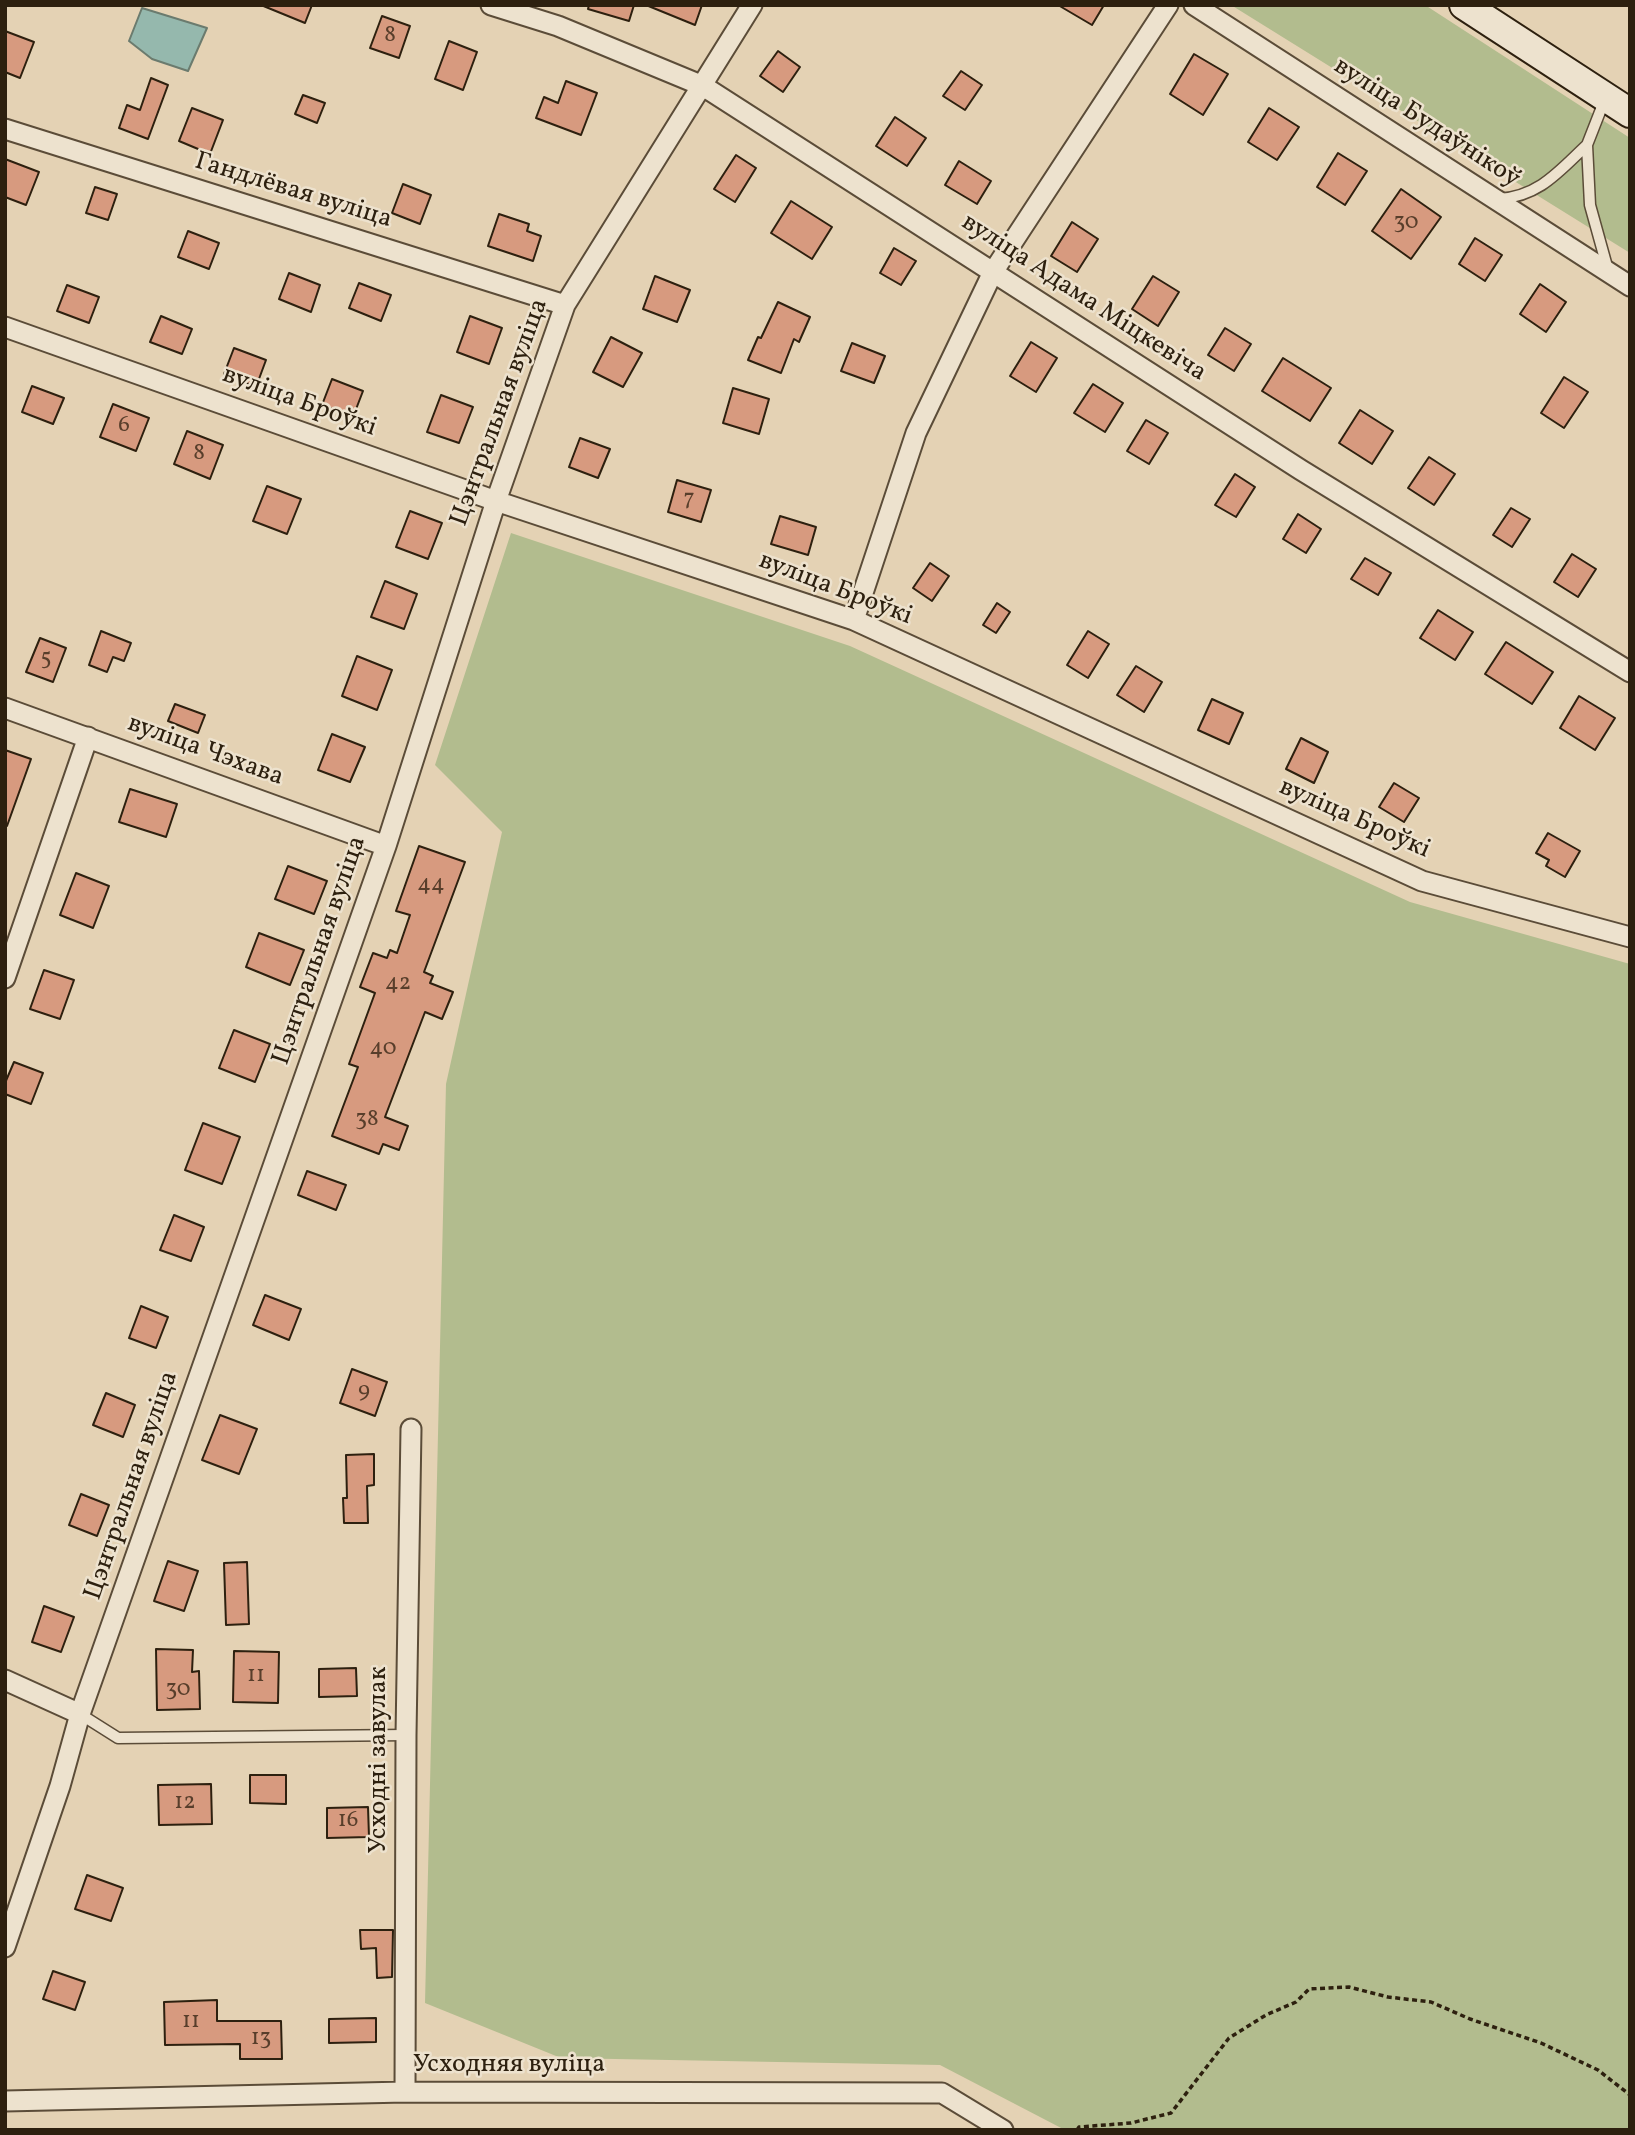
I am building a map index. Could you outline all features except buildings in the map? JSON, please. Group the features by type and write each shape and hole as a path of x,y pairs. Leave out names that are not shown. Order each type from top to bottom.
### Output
{"street":[{"name":"вуліца Адама Міцкевіча","path":"491,5 558,26 703,86 1301,470 1630,672"},
{"name":"Цэнтральная вуліца","path":"5,1947 60,1786 80,1714 386,846 496,501 565,305 752,5"},
{"path":"854,620 916,432 993,272 1168,5"},
{"name":"вуліца Будаўнікоў","path":"1194,5 1630,286"},
{"path":"1464,5 1630,113"},
{"name":"Гандлёвая вуліца","path":"5,129 565,305"},
{"name":"вуліца Броўкі","path":"5,327 496,501 854,620 1422,881 1630,937"},
{"name":"вуліца Чэхава","path":"5,708 386,846"},
{"path":"5,978 88,737"},
{"name":"Усходні завулак","path":"405,2092 406,1734 411,1429"},
{"path":"5,1680 80,1714"},
{"name":"Усходняя вуліца","path":"5,2101 405,2092 942,2092 1003,2130"}],"lane":[{"path":"1606,97 1587,145 1590,205 1609,274"},
{"path":"1495,199 1518,198 1545,185 1587,145"},
{"path":"80,1714 118,1738 406,1734"}],"path":[{"path":"1077,2130 1079,2127 1131,2123 1171,2113 1229,2038 1266,2015 1296,2002 1308,1989 1349,1987 1388,1997 1431,2002 1469,2019 1541,2043 1598,2070 1630,2095"}],"green space":[{"path":"1231,5 1425,5 1630,138 1630,253"},
{"path":"511,533 850,646 1410,902 1630,964 1630,2130 1065,2130 940,2065 561,2058 425,2003 446,1084 502,832 435,765"}],"water":[{"path":"142,8 207,28 188,71 152,59 129,41"}]}
